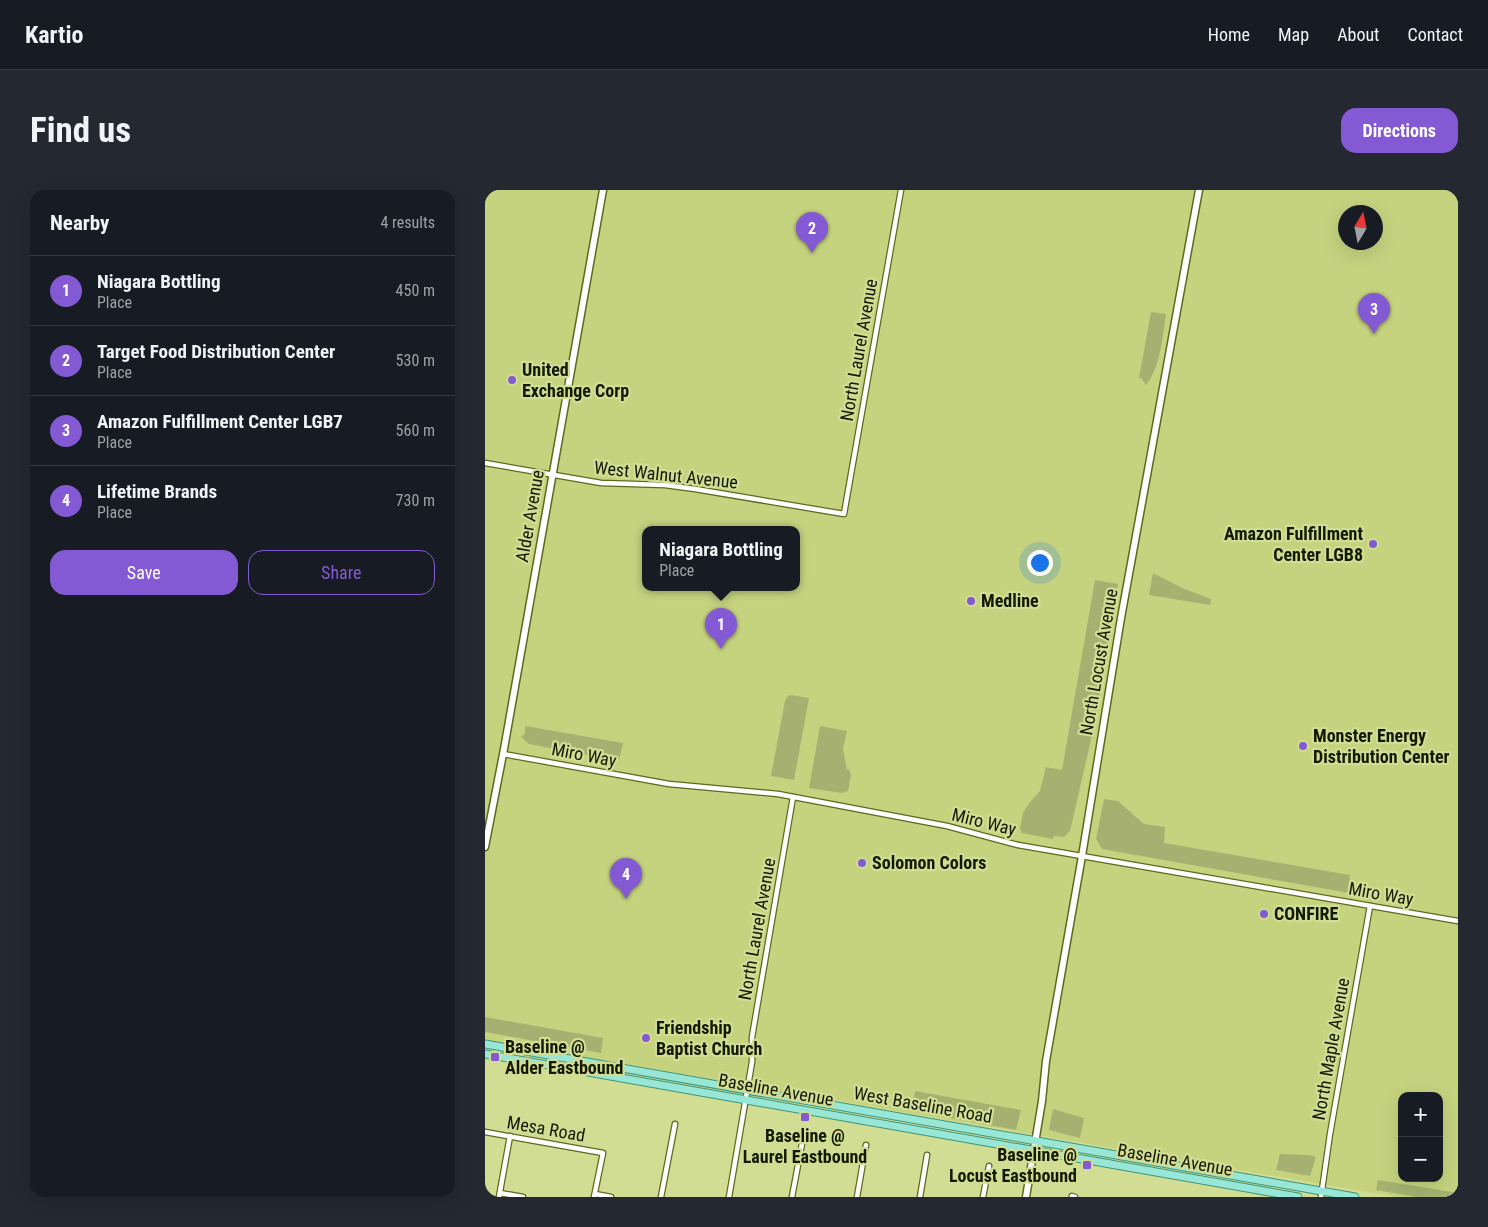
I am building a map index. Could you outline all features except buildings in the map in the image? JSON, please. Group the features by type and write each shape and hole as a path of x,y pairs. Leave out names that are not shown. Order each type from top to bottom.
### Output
{"main road":[{"name":"West Baseline Road","path":"485,1044 746,1095 1035,1141 1321,1194 1355,1197"},
{"name":"Baseline Avenue","path":"485,1054 746,1095 1033,1151 1298,1197"}],"street":[{"name":"Alder Avenue","path":"485,846 603,190"},
{"name":"North Laurel Avenue","path":"844,514 901,190"},
{"name":"North Locust Avenue","path":"1026,1197 1050,1038 1121,618 1199,190"},
{"name":"West Walnut Avenue","path":"485,463 601,483 665,485 695,489 844,514"},
{"name":"Miro Way","path":"503,754 669,784 763,792 793,797 947,826 1018,845 1458,921"},
{"name":"North Laurel Avenue","path":"729,1197 752,1062 752,1037 793,797"},
{"name":"North Maple Avenue","path":"1321,1194 1370,906"},
{"path":"661,1197 675,1124"},
{"name":"Mesa Road","path":"485,1132 603,1153 594,1196"},
{"path":"792,1197 805,1133"},
{"path":"510,1136 500,1195 523,1197"},
{"path":"857,1197 866,1145"},
{"path":"920,1197 927,1155"},
{"path":"983,1197 989,1166"},
{"path":"594,1196 611,1197"}],"shaded area":[{"path":"485,190 1458,190 1458,1197 1396,1197 485,1040"},
{"path":"1151,312 1166,314 1158,361 1146,385 1139,378"},
{"path":"1153,573 1182,588 1211,599 1210,605 1149,595"},
{"path":"1095,580 1118,584 1097,709 1091,726 1094,727 1070,831 1064,837 1054,836 1053,839 1022,833 1020,829 1023,813 1040,791 1046,767 1062,770"},
{"path":"791,695 809,698 794,780 771,776 785,701"},
{"path":"525,726 623,743 619,760 529,744 521,737 525,733"},
{"path":"820,726 847,731 843,749 847,770 849,769 851,775 848,791 842,793 809,788"},
{"path":"1104,799 1118,801 1144,824 1165,827 1164,843 1350,875 1349,893 1102,849 1096,839"},
{"path":"485,1017 603,1038 601,1053 485,1032"},
{"path":"915,1091 1021,1110 1016,1130 912,1111"},
{"path":"1053,1109 1084,1118 1080,1138 1049,1130"},
{"path":"1280,1154 1316,1157 1310,1176 1276,1170"},
{"path":"1378,1180 1458,1193 1458,1197 1416,1197 1376,1190"}],"place":[{"name":"Target Food Distribution Center","path":"812,253"},
{"name":"Amazon Fulfillment Center LGB7","path":"1374,334"},
{"name":"United Exchange Corp","path":"512,380"},
{"name":"Amazon Fulfillment Center LGB8","path":"1373,544"},
{"name":"Medline","path":"971,601"},
{"name":"Niagara Bottling","path":"721,649"},
{"name":"Monster Energy Distribution Center","path":"1303,746"},
{"name":"Solomon Colors","path":"862,863"},
{"name":"Lifetime Brands","path":"626,899"},
{"name":"CONFIRE","path":"1264,914"},
{"name":"Friendship Baptist Church","path":"646,1038"},
{"name":"Baseline @ Alder Eastbound","path":"495,1057"},
{"name":"Baseline @ Laurel Eastbound","path":"805,1117"},
{"name":"Baseline @ Locust Eastbound","path":"1087,1165"}]}
